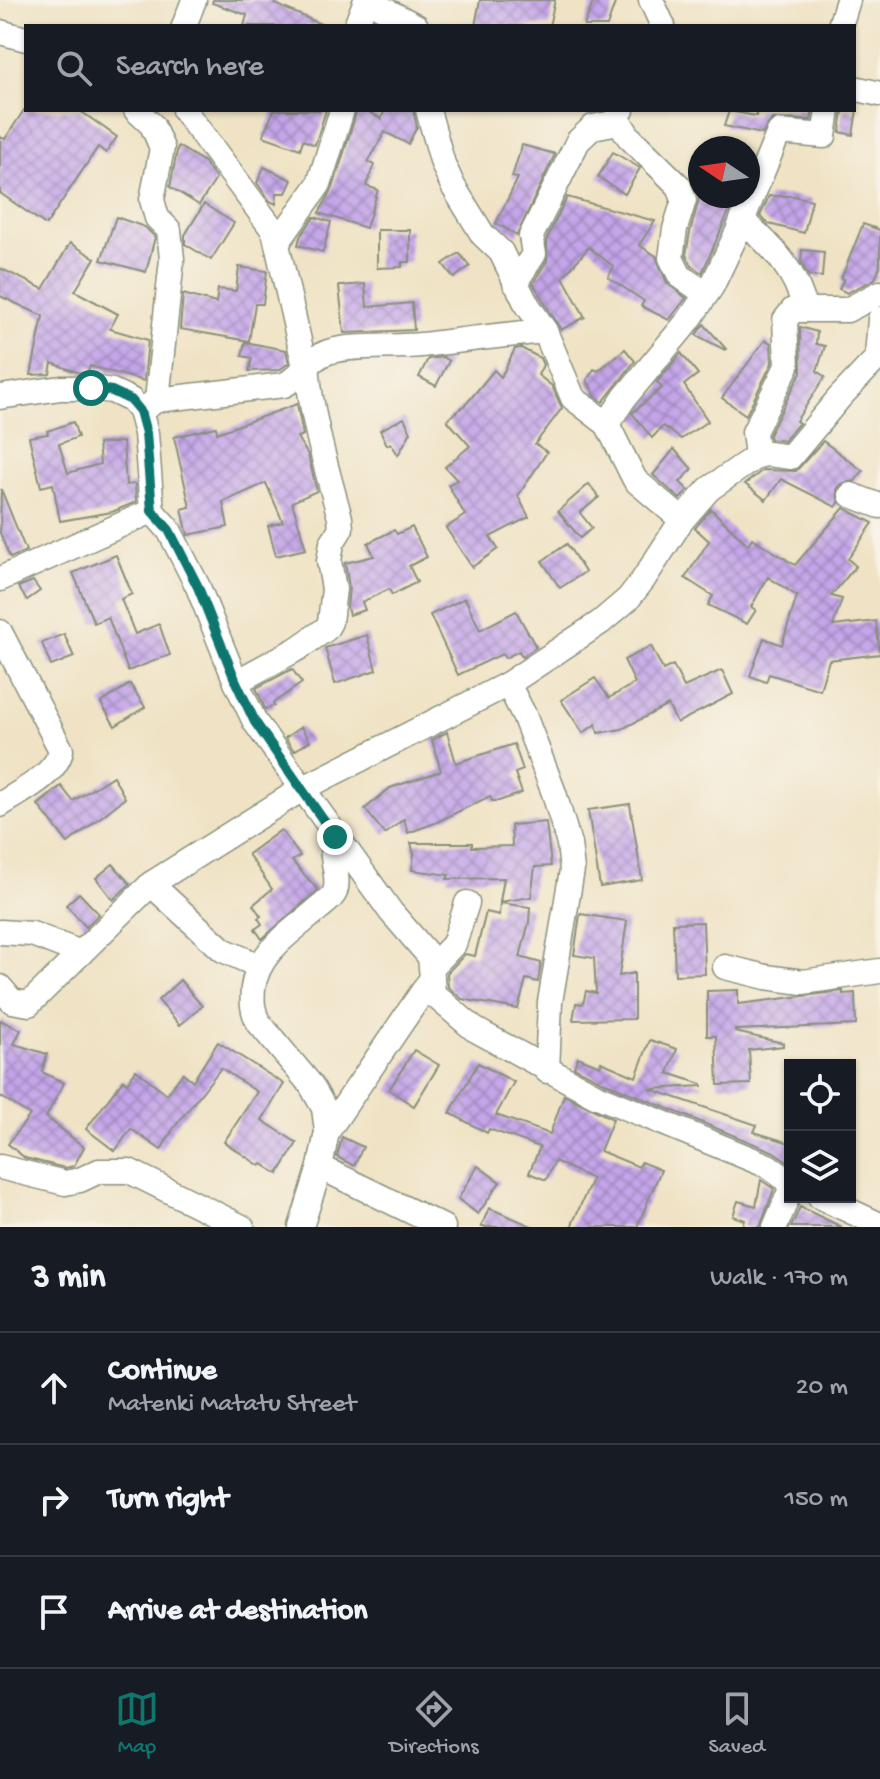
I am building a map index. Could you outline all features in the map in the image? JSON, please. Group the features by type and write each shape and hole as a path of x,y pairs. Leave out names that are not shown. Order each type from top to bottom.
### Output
{"street":[{"path":"185,24 194,0"},
{"path":"357,24 366,0"},
{"path":"376,0 380,7 412,24"},
{"path":"841,24 848,0"},
{"path":"0,32 24,38"},
{"path":"856,88 880,94"},
{"path":"138,112 152,125 162,148 152,200 157,218 169,230 172,259 146,433 152,511 169,530 198,587 255,722 335,837 391,912 430,957 433,994 444,1006 474,1029 547,1071 595,1095 768,1166 784,1178"},
{"path":"185,112 274,231 306,366 315,425 341,528 332,543 329,561 334,589 330,622 319,636 236,682"},
{"path":"278,242 319,184 341,112"},
{"path":"429,112 443,164 453,186 483,235 501,252 515,283 545,331 573,398 607,424 635,480 682,520"},
{"path":"607,424 706,294 724,261 779,132 824,136 828,112"},
{"path":"515,283 532,259 531,236 578,141 593,127 613,123 620,114"},
{"path":"620,114 629,137 679,186 684,200 675,229 671,258 680,276 706,294"},
{"path":"742,220 784,260 805,310"},
{"path":"757,456 754,432 787,366 785,320 793,310 847,310 880,293"},
{"path":"0,987 12,1001 29,1004 151,884 302,789 508,684 601,622 628,599 682,520 709,489 757,456 790,457 878,356 880,319"},
{"path":"0,397 61,388 91,388 112,391 149,406 284,385 295,380 306,366 331,351 421,345 545,331"},
{"path":"851,495 880,506"},
{"path":"0,579 152,511"},
{"path":"0,632 61,750 59,759 49,771 0,805"},
{"path":"508,684 524,715 554,793 569,844 572,870 550,1002 547,1071"},
{"path":"301,1227 320,1167 327,1132 324,1108 311,1085 278,1048 254,1014 252,999 263,957 333,896 337,875 331,846 335,837"},
{"path":"151,884 223,950 259,966"},
{"path":"327,1132 454,944 467,903"},
{"path":"0,932 21,931 45,937 81,953"},
{"path":"725,967 803,982 880,971"},
{"path":"0,1167 65,1183 99,1171 129,1171 242,1227"},
{"path":"320,1167 443,1227"},
{"path":"775,1227 785,1203"},
{"path":"833,1203 880,1225"}],"building":[{"path":"213,0 277,0 275,4 320,24 245,24 247,15 212,3"},
{"path":"480,0 555,0 549,24 475,24"},
{"path":"594,0 616,0 608,24 585,24"},
{"path":"24,110 82,112 117,137 106,153 98,147 46,225 0,193 0,137 5,139"},
{"path":"857,110 853,135 840,132 843,112"},
{"path":"273,112 325,112 315,145 303,140 300,149 263,136"},
{"path":"356,112 369,112 381,119 384,112 413,112 417,127 408,144 385,132 368,162 374,165 366,186 378,190 366,228 319,213 333,188"},
{"path":"729,112 756,116 757,112 813,112 811,120 772,119 762,134 724,126"},
{"path":"522,145 555,154 517,235 496,223 518,178 512,177"},
{"path":"178,146 204,162 216,179 199,205 170,187"},
{"path":"613,152 640,168 625,194 598,177"},
{"path":"264,167 292,180 286,193 277,193 276,204 270,201 257,183"},
{"path":"769,196 812,200 804,233 769,224 760,216"},
{"path":"567,197 655,221 639,245 656,256 667,283 686,298 669,320 641,306 644,301 608,277 614,267 589,247 563,277 585,317 561,330 533,283 547,261 547,238"},
{"path":"204,204 234,223 211,260 185,244 185,235"},
{"path":"697,208 731,208 702,273 692,266 686,255"},
{"path":"116,217 145,227 155,237 146,272 101,260"},
{"path":"314,217 331,222 323,252 298,245"},
{"path":"863,224 880,230 880,266 875,279 847,293 839,289 844,279 841,279"},
{"path":"377,230 410,230 410,262 402,262 402,267 377,268"},
{"path":"70,243 95,258 75,291 118,314 110,329 148,340 144,381 90,366 87,373 80,373 52,363 50,374 31,375 43,316 0,296 0,268 43,289"},
{"path":"802,250 824,252 822,277 809,276 801,262"},
{"path":"459,253 470,266 454,278 443,264"},
{"path":"239,267 267,271 263,304 255,304 249,341 180,329 183,294 216,303 218,289 236,291"},
{"path":"365,284 367,307 412,303 414,330 344,333 339,286"},
{"path":"704,324 726,349 725,350 696,335"},
{"path":"800,327 817,332 816,344 825,346 817,371 825,377 796,421 799,423 784,441 770,439 769,435 801,372"},
{"path":"765,340 771,343 772,363 746,415 722,398"},
{"path":"245,342 286,350 289,363 279,370 249,371 252,358 242,356"},
{"path":"521,348 540,358 543,365 538,375 552,386 562,408 535,444 547,452 518,496 529,517 490,537 498,549 472,567 446,528 465,515 448,485 457,480 445,467 470,446 447,420 467,403 494,370 501,377 515,349"},
{"path":"625,349 635,361 603,402 596,397 587,380 594,369 598,371"},
{"path":"681,353 698,374 684,385 708,421 681,439 663,426 652,438 632,413 662,388 657,382"},
{"path":"443,357 449,361 436,386 419,377 428,359"},
{"path":"297,404 303,435 297,437 308,455 317,491 292,502 306,549 276,556 268,526 283,522 266,483 223,502 228,527 188,535 182,509 190,507 174,437 216,427 217,433"},
{"path":"404,418 411,432 398,455 391,443 387,445 380,430"},
{"path":"73,422 78,437 59,444 68,473 100,464 98,444 123,442 126,485 135,484 136,502 112,512 60,521 53,484 41,487 29,437 48,434 47,431"},
{"path":"823,441 863,471 855,481 841,484 837,490 839,503 836,507 781,479 766,500 745,484 763,470 796,471"},
{"path":"674,449 692,469 680,482 688,490 680,499 653,475"},
{"path":"589,484 599,497 580,513 592,528 580,538 558,511"},
{"path":"1,489 26,551 10,558 0,533"},
{"path":"844,508 873,523 848,559 856,566 831,596 842,599 833,626 876,621 880,654 829,660 820,690 769,674 766,682 750,676 764,638 782,645 797,596 768,577 751,607 756,610 747,624 708,605 713,596 685,578 709,541 695,528 711,509 748,545 752,538 795,565"},
{"path":"412,527 427,557 409,566 417,582 392,595 389,589 362,602 365,610 349,615 345,563 374,556 368,543 394,530 397,534"},
{"path":"567,544 585,572 560,588 542,561"},
{"path":"116,555 132,594 121,599 135,634 159,624 170,655 128,671 108,617 94,623 73,573"},
{"path":"33,581 40,591 27,600 18,587"},
{"path":"465,598 480,630 516,611 536,647 522,657 519,651 505,658 502,654 458,675 430,615"},
{"path":"64,634 74,657 51,666 42,643"},
{"path":"367,635 376,670 335,684 325,648"},
{"path":"651,646 663,670 673,665 684,687 722,670 733,694 677,723 668,705 622,729 598,733 596,724 583,733 561,700 595,678 609,698 635,683 624,660"},
{"path":"292,669 302,683 273,703 274,706 265,709 256,688"},
{"path":"130,684 145,707 115,726 101,703"},
{"path":"301,727 310,741 294,751 285,738"},
{"path":"447,732 456,763 514,744 523,770 515,773 522,793 499,801 492,801 490,796 408,833 404,819 385,834 365,809 390,788 441,771 432,740"},
{"path":"113,776 125,798 68,843 38,805 61,786 73,801"},
{"path":"630,804 642,880 600,887 588,810"},
{"path":"546,822 551,866 535,867 531,897 500,902 504,878 447,879 449,875 412,870 414,854 411,843 512,846 511,825"},
{"path":"281,830 300,856 292,861 318,890 262,939 255,929 262,924 258,918 261,916 253,905 272,889 248,854"},
{"path":"113,864 130,884 113,900 96,878"},
{"path":"79,893 99,914 86,927 66,905"},
{"path":"500,903 530,907 520,957 541,963 538,982 526,979 518,1009 462,999 448,987 447,973 465,954 475,956 486,912 499,915"},
{"path":"580,914 627,921 619,976 634,973 634,1019 573,1020 576,1003 583,1004 586,991 596,993 594,958 574,955"},
{"path":"703,922 705,974 675,975 673,923"},
{"path":"180,980 202,1006 180,1025 158,1000"},
{"path":"738,990 738,1004 843,991 843,994 855,993 856,1025 735,1030 783,1043 783,1046 749,1050 751,1084 718,1085 716,1036 707,1036 707,991"},
{"path":"0,1020 21,1030 14,1044 47,1054 42,1072 64,1083 46,1117 84,1147 74,1166 65,1168 25,1158 8,1144 30,1115 0,1096"},
{"path":"650,1040 677,1049 668,1073 702,1086 650,1089 757,1125 754,1132 784,1141 784,1159 574,1067 578,1057 600,1066 601,1062 636,1077"},
{"path":"218,1042 284,1084 262,1120 297,1143 278,1174 224,1142 257,1092 221,1068 173,1129 161,1150 131,1129 115,1151 86,1129 123,1080 127,1083 136,1070 167,1094 183,1073 193,1081"},
{"path":"414,1050 439,1065 414,1106 389,1090"},
{"path":"478,1063 514,1082 496,1115 550,1134 564,1095 613,1119 600,1151 639,1167 641,1162 661,1170 637,1227 571,1227 592,1179 555,1161 546,1180 529,1173 540,1147 489,1129 487,1133 450,1113"},
{"path":"342,1137 363,1147 354,1166 337,1157"},
{"path":"478,1166 500,1182 478,1214 458,1199"},
{"path":"761,1180 774,1189 760,1227 743,1227 745,1220 733,1216 738,1201 756,1206"},
{"path":"800,1207 842,1227 791,1227"},
{"path":"489,1208 534,1227 481,1227"}],"route":[{"path":"91,388 112,391 131,400 140,411 146,433 152,511 169,530 198,587 255,722 335,837"}]}
